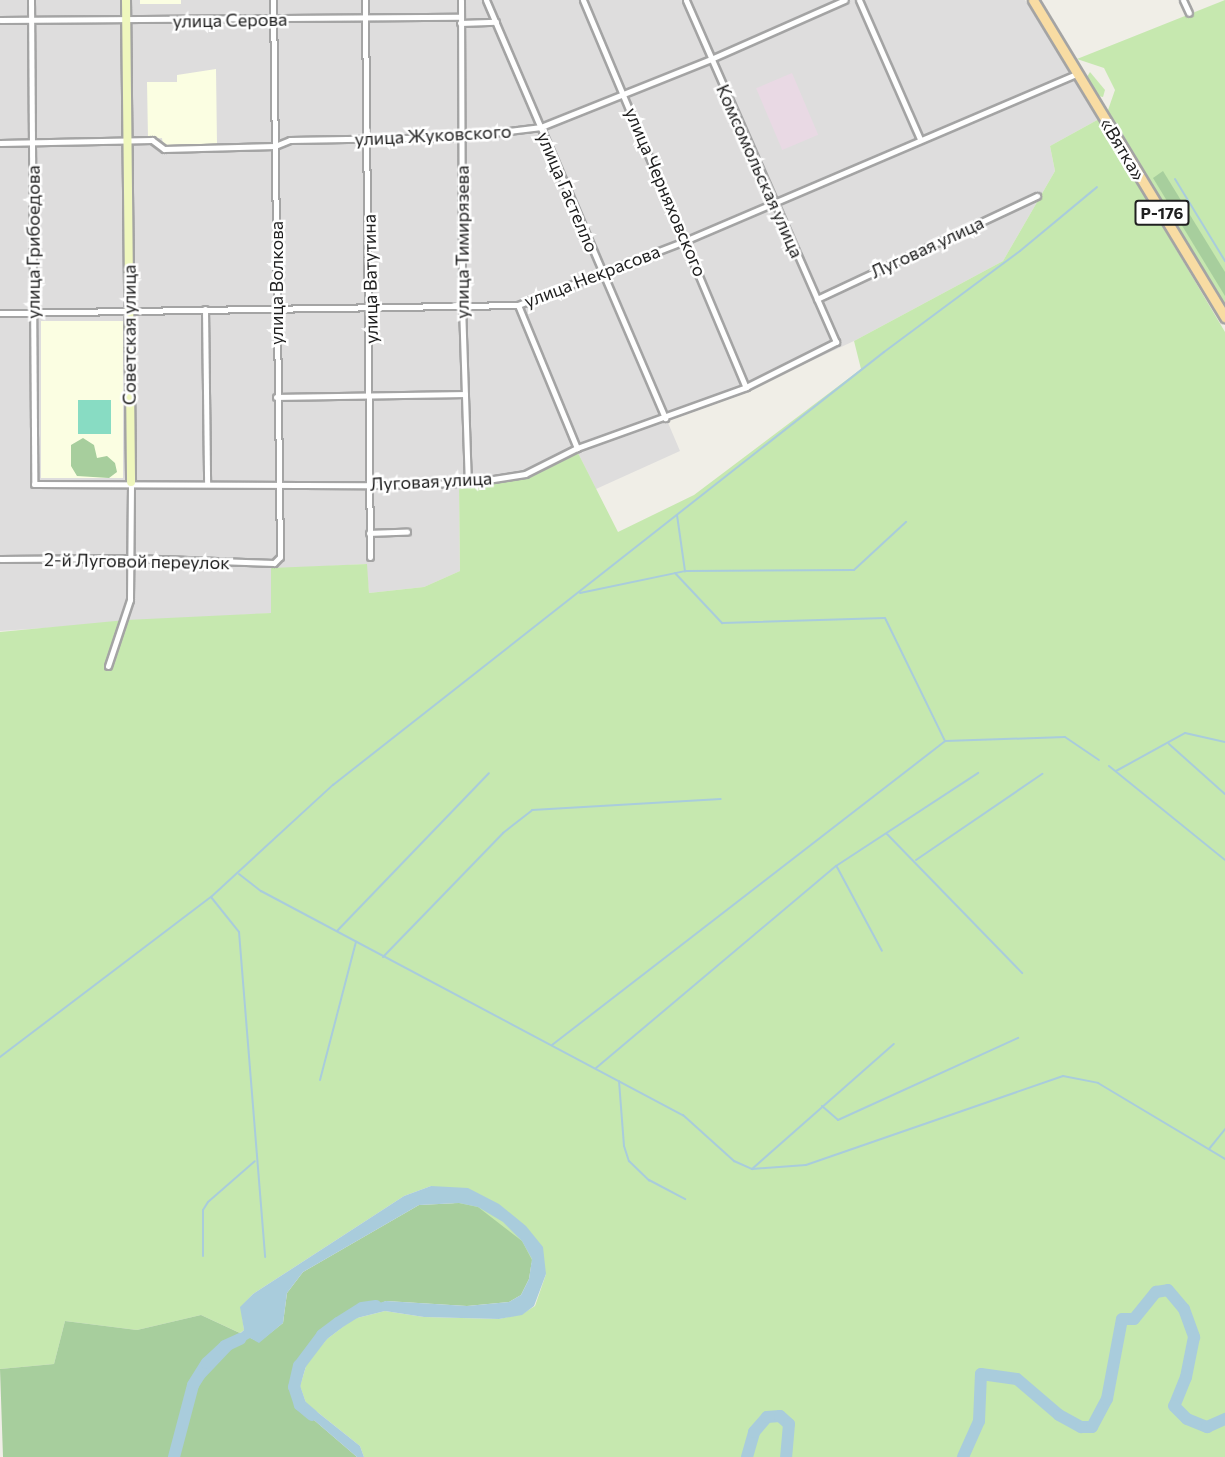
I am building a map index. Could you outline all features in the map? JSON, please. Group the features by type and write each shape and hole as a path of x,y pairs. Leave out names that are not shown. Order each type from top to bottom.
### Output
{"main road":[{"name":"«Вятка»","path":"1033,0 1225,317"}],"street":[{"name":"улица Грибоедова","path":"31,0 34,484"},
{"name":"Советская улица","path":"108,666 129,607 131,558 126,0"},
{"name":"улица Волкова","path":"273,0 278,308 276,397 280,557 274,563"},
{"name":"улица Ватутина","path":"365,0 371,395 368,485 370,557"},
{"name":"улица Тимирязева","path":"461,0 462,305 468,483"},
{"name":"улица Гастелло","path":"486,0 665,418"},
{"name":"улица Черняховского","path":"583,0 626,94 746,387"},
{"name":"Комсомольская улица","path":"686,0 836,342"},
{"name":"улица Жуковского","path":"0,143 152,140 164,149 275,146 290,140 461,137 541,127 711,59 844,0"},
{"path":"859,0 920,139"},
{"path":"1183,0 1189,13"},
{"name":"улица Серова","path":"0,20 126,22 366,16 496,22"},
{"name":"улица Некрасова","path":"0,313 129,309 518,305 687,240 773,201 1078,74"},
{"name":"Луговая улица","path":"817,299 1037,196"},
{"path":"518,305 577,448"},
{"path":"205,309 207,482"},
{"name":"Луговая улица","path":"34,484 468,483 525,474 577,448 746,387 836,342"},
{"path":"276,397 465,394"},
{"path":"369,533 407,532"},
{"name":"2-й Луговой переулок","path":"0,560 131,558 274,563"}],"shaded area":[{"path":"0,0 1025,0 1099,119 1050,146 1055,171 1003,261 854,341 748,390 666,418 680,451 596,489 577,451 526,476 459,486 460,571 424,587 369,593 366,564 271,569 272,613 0,631"},
{"path":"140,0 181,0 181,4 140,4"},
{"path":"216,69 217,144 163,145 162,138 148,139 147,82 177,82 177,75"},
{"path":"792,73 818,135 782,150 756,88"},
{"path":"41,321 123,321 123,478 41,478"}],"green space":[{"path":"1225,0 1225,308 1111,118 1108,110 1115,90 1104,68 1077,59"},
{"path":"1090,72 1105,90 1103,97 1098,96 1087,77"},
{"path":"1099,119 1225,332 1225,1457 364,1457 360,1446 306,1403 300,1386 307,1363 327,1339 353,1319 385,1311 424,1317 499,1319 522,1314 535,1306 546,1274 431,1186 404,1196 253,1294 241,1307 244,1330 240,1333 201,1315 137,1330 65,1321 54,1364 0,1369 0,632 126,620 271,613 271,568 367,564 369,593 424,587 460,571 459,486 526,476 577,451 618,532 694,495 861,369 854,341 1003,261 1055,171 1050,146"},
{"path":"1163,171 1225,272 1225,296 1153,178"},
{"path":"78,400 111,400 111,434 78,434"},
{"path":"83,438 94,445 97,458 107,456 115,463 117,472 109,478 77,476 71,466 71,445"},
{"path":"459,1203 478,1207 522,1241 532,1260 529,1279 521,1295 509,1302 467,1306 386,1301 338,1323 299,1366 294,1388 300,1408 357,1457 3,1457 0,1369 54,1364 65,1321 137,1330 201,1315 259,1342 283,1323 287,1293 303,1272 419,1205"}],"water":[{"path":"431,1186 468,1188 499,1204 526,1226 543,1247 546,1274 534,1306 522,1315 499,1319 424,1317 385,1311 353,1319 327,1339 307,1363 300,1386 306,1403 360,1446 364,1457 357,1457 300,1408 294,1387 299,1366 322,1335 362,1308 386,1301 467,1306 509,1302 521,1295 529,1279 532,1259 522,1241 503,1222 478,1207 459,1203 419,1205 303,1272 287,1293 283,1323 259,1343 250,1338 234,1347 196,1387 180,1451 174,1457 193,1385 207,1363 244,1330 240,1307 253,1294 404,1196"}],"waterway":[{"path":"1175,179 1225,261"},
{"path":"0,1057 211,897 333,785 884,352 1020,251 1097,187"},
{"path":"677,515 685,571"},
{"path":"580,593 685,571 854,570 906,522"},
{"path":"675,573 722,623 885,618 945,741"},
{"path":"1116,771 1185,733 1225,742"},
{"path":"552,1045 945,741 1065,737 1099,760"},
{"path":"1169,744 1225,794"},
{"path":"1109,766 1225,860"},
{"path":"337,931 489,773"},
{"path":"596,1068 836,866 978,773"},
{"path":"916,860 1042,774"},
{"path":"383,957 503,833 532,810 721,799"},
{"path":"887,834 1022,973"},
{"path":"837,867 882,951"},
{"path":"239,874 261,891 683,1115 734,1161 752,1169 806,1165 1063,1076 1098,1083 1225,1159"},
{"path":"211,897 239,932 265,1257"},
{"path":"320,1080 356,942"},
{"path":"822,1106 838,1120 1018,1038"},
{"path":"752,1169 894,1044"},
{"path":"619,1081 624,1146 629,1161 649,1180 685,1199"},
{"path":"1209,1149 1225,1129"},
{"path":"203,1256 203,1210 208,1202 255,1161"},
{"path":"963,1457 979,1421 981,1374 1017,1379 1059,1415 1081,1427 1092,1427 1107,1399 1122,1319 1134,1319 1156,1292 1168,1290 1184,1309 1194,1337 1186,1377 1174,1406 1187,1419 1207,1427 1225,1419"},
{"path":"312,1415 300,1405 294,1387 299,1366 322,1335 362,1308 376,1306"},
{"path":"174,1457 193,1385 207,1363 225,1346 240,1339"},
{"path":"747,1457 754,1432 767,1417 780,1416 789,1424 786,1457"}]}
